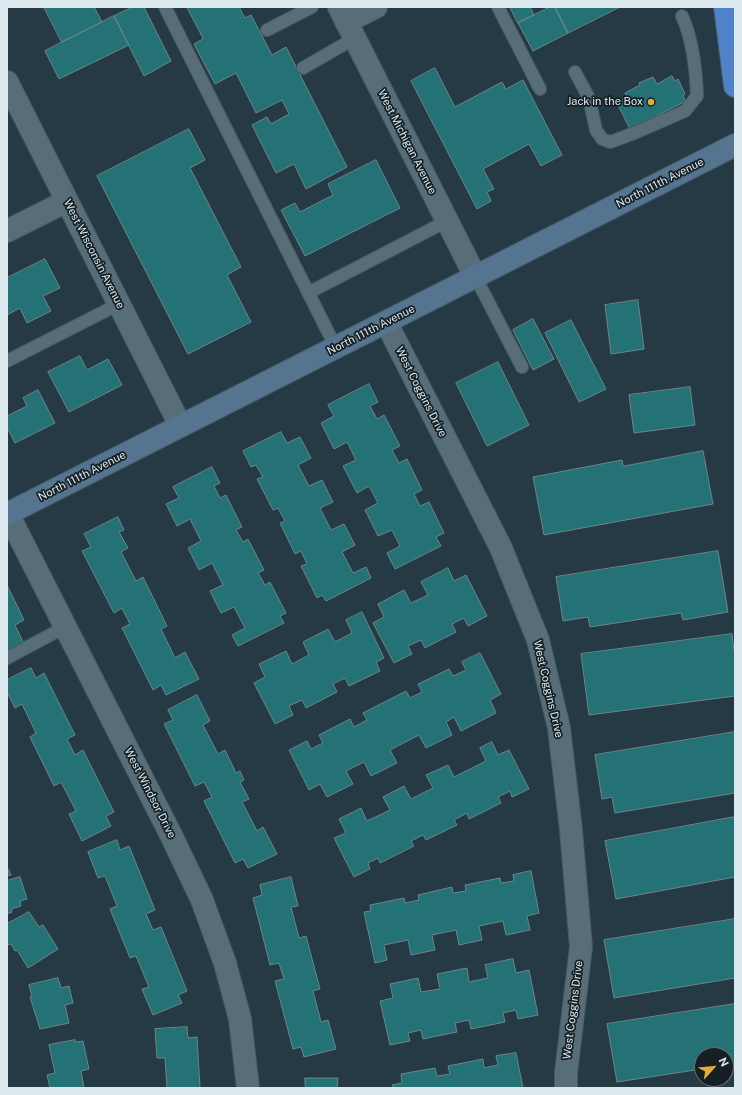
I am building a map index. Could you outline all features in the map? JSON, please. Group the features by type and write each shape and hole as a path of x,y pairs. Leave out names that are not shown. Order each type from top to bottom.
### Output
{"highway":[{"path":"725,7 735,86"}],"street":[{"path":"346,22 376,7"},
{"name":"West Michigan Avenue","path":"346,22 476,278"},
{"name":"West Wisconsin Avenue","path":"9,89 180,425"},
{"name":"North 111th Avenue","path":"7,514 180,425 476,278 735,145"},
{"path":"7,231 67,201"},
{"name":"West Coggins Drive","path":"386,322 501,548 538,640 559,728 571,830 581,947 566,1073 566,1088"},
{"name":"West Windsor Drive","path":"7,514 171,835 202,900 225,963 240,1019 248,1088"}],"lane":[{"path":"165,7 336,348"},
{"path":"267,30 312,7"},
{"path":"498,7 540,89"},
{"path":"575,72 589,98 596,130 602,139 610,142 685,111 697,96 697,84 689,32 682,16"},
{"path":"303,68 346,22"},
{"path":"308,293 447,221"},
{"path":"476,278 522,367"},
{"path":"7,361 119,304"},
{"path":"7,658 65,627"}],"building":[{"path":"44,7 94,7 102,22 62,42"},
{"path":"133,7 144,7 171,61 144,76 114,16"},
{"path":"187,7 239,7 245,18 251,15 272,55 286,47 347,167 306,189 294,164 276,173 252,125 267,117 271,124 289,114 282,100 256,113 236,73 215,84 194,44 203,39"},
{"path":"510,7 530,7 534,15 518,23"},
{"path":"550,7 555,7 568,33 533,51 518,23"},
{"path":"555,7 620,7 568,33"},
{"path":"114,16 129,45 59,79 45,51"},
{"path":"435,68 455,107 502,82 506,89 523,80 562,155 541,166 529,144 483,169 494,189 487,192 491,201 477,209 411,81"},
{"name":"Jack in the Box","path":"672,76 675,81 678,79 685,94 683,96 686,101 630,129 617,103 627,97 625,93 640,85 639,83 653,77 657,84"},
{"path":"189,129 205,160 190,168 241,267 227,275 251,322 188,354 97,176"},
{"path":"376,160 400,208 305,256 281,210 295,203 300,212 333,195 328,184"},
{"path":"45,259 60,288 43,296 51,311 27,323 20,308 7,315 7,278"},
{"path":"638,300 644,349 611,354 605,305"},
{"path":"533,319 554,359 533,370 513,330"},
{"path":"571,320 606,389 579,402 545,333"},
{"path":"80,356 87,370 108,359 122,385 69,412 48,372"},
{"path":"498,362 529,425 487,446 456,383"},
{"path":"369,384 378,402 370,406 377,419 384,415 400,446 392,450 399,463 407,459 422,490 414,494 420,506 429,502 444,533 436,537 441,546 395,569 387,553 400,546 392,530 378,536 365,510 378,503 369,486 357,493 343,466 356,460 347,442 334,449 321,423 334,416 328,405"},
{"path":"690,387 695,425 634,433 629,395"},
{"path":"38,390 55,423 15,443 7,427 7,416 27,406 23,398"},
{"path":"281,432 287,443 300,437 311,458 298,465 309,486 322,480 333,502 320,508 331,530 344,524 355,545 342,552 353,573 366,567 371,578 326,601 322,595 317,598 301,566 307,564 301,551 295,554 280,523 285,521 278,508 273,510 257,479 263,477 256,465 251,467 243,451"},
{"path":"703,451 713,504 544,535 533,477 622,460 623,466"},
{"path":"212,467 220,483 214,486 220,498 226,495 242,527 236,530 243,542 248,539 264,570 258,573 265,585 270,582 286,613 280,616 284,623 238,646 232,635 245,628 234,607 221,613 210,591 223,585 212,563 199,570 188,548 201,541 190,519 177,526 166,504 179,498 173,487"},
{"path":"118,517 124,530 119,532 128,548 121,552 136,581 143,577 167,626 161,629 175,658 185,652 199,679 166,695 161,685 153,690 122,628 130,624 122,608 114,613 82,551 91,547 84,534"},
{"path":"718,551 728,612 683,620 681,613 590,627 588,617 563,621 556,577"},
{"path":"448,568 454,581 466,575 487,616 468,626 464,618 452,624 456,632 425,648 421,640 408,646 412,654 394,663 373,623 384,617 378,604 404,590 411,603 428,595 421,582"},
{"path":"7,585 24,620 15,625 24,644 7,652"},
{"path":"362,612 384,658 376,662 380,671 349,686 345,678 333,684 337,692 306,708 302,700 289,706 293,715 275,724 254,683 265,677 259,664 286,651 292,664 309,655 303,642 328,629 335,642 352,633 346,620"},
{"path":"732,634 735,658 735,696 589,715 581,654"},
{"path":"480,653 501,694 490,700 496,713 461,731 454,717 446,722 452,735 426,748 419,735 390,750 397,763 371,776 364,762 346,771 353,784 327,797 320,784 309,790 289,750 307,741 311,749 323,743 319,735 350,719 354,727 367,720 363,713 406,691 410,698 422,692 418,684 449,669 453,676 466,670 462,662"},
{"path":"31,668 36,678 44,673 75,735 67,739 75,755 83,750 114,812 106,816 111,826 82,841 69,814 76,811 61,782 54,786 30,737 36,733 22,704 15,708 7,692 7,680"},
{"path":"197,695 210,721 203,725 218,754 225,750 236,773 240,771 244,780 240,782 249,799 242,802 257,831 263,827 277,854 248,868 243,859 235,863 204,801 212,797 204,782 195,786 164,724 173,720 168,710"},
{"path":"735,732 735,793 615,813 612,797 602,799 595,755"},
{"path":"492,742 498,755 509,750 529,789 512,797 510,791 498,797 501,803 469,819 467,813 454,820 457,825 426,840 423,835 411,841 414,846 380,863 378,858 368,863 370,869 354,877 334,838 346,833 339,819 361,808 367,821 390,810 383,797 404,786 411,799 433,788 426,775 448,765 454,777 486,761 480,748"},
{"path":"735,817 735,877 616,899 605,841"},
{"path":"117,840 120,850 129,846 155,910 146,914 153,930 161,927 187,991 178,995 182,1003 153,1015 142,989 149,987 136,956 130,958 110,909 117,906 105,876 98,878 88,852"},
{"path":"7,867 11,875 7,876"},
{"path":"531,871 539,913 527,916 530,930 506,935 503,921 479,926 482,940 459,945 456,930 432,935 435,950 411,955 408,940 384,945 387,960 375,963 364,912 371,911 370,905 404,898 405,903 419,900 418,895 452,887 453,893 466,891 465,885 500,878 501,883 514,881 513,875"},
{"path":"20,877 27,899 20,901 21,906 11,909 12,912 7,914 7,881"},
{"path":"291,877 298,906 291,907 299,938 306,936 320,989 313,991 321,1022 328,1020 336,1049 304,1057 301,1047 293,1049 275,981 284,979 279,963 270,965 253,898 262,895 260,885"},
{"path":"29,912 39,927 43,925 58,949 28,968 17,950 15,951 11,944 7,945 7,924"},
{"path":"735,919 735,978 614,998 604,940"},
{"path":"513,959 516,973 529,970 538,1015 518,1019 516,1010 503,1013 505,1022 471,1029 469,1020 455,1023 457,1032 423,1039 421,1030 408,1033 410,1041 390,1045 380,1001 393,998 390,984 418,978 421,992 440,989 437,974 467,968 469,982 488,978 485,965"},
{"path":"58,978 61,988 69,986 73,1003 65,1005 69,1023 40,1029 30,997 32,997 29,985"},
{"path":"735,1004 735,1063 734,1047 694,1047 694,1070 617,1082 607,1024"},
{"path":"187,1027 188,1038 197,1037 200,1088 167,1088 165,1058 157,1058 155,1029"},
{"path":"75,1040 75,1042 83,1041 89,1069 81,1071 84,1088 50,1088 47,1075 55,1073 49,1045"},
{"path":"516,1053 523,1088 393,1088 392,1085 402,1083 401,1074 435,1068 437,1076 450,1074 448,1066 483,1059 484,1068 498,1065 496,1056"},
{"path":"305,1078 338,1078 337,1088 305,1088"}],"place":[{"name":"Jack in the Box","path":"651,102"}]}
